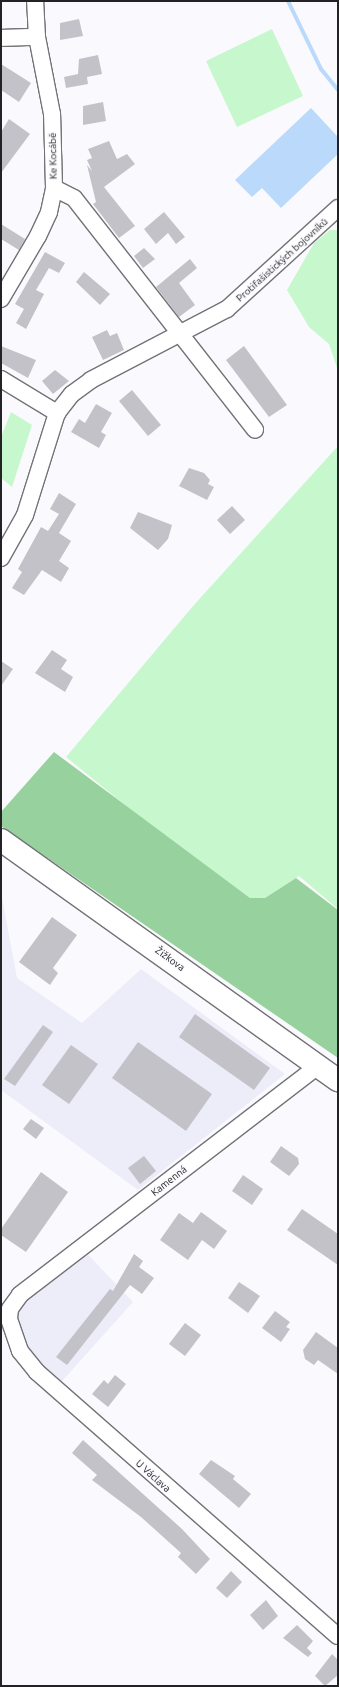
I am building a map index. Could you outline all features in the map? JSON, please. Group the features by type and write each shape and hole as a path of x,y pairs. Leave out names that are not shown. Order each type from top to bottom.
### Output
{"street":[{"name":"Ke Kocábě","path":"2,296 38,236 49,212 54,188 52,114 37,37 35,1"},
{"path":"1,38 37,37"},
{"path":"54,188 74,198 256,430"},
{"name":"Protifašistických bojovníků","path":"1,558 25,515 57,413 72,394 91,380 182,334 227,309 338,208"},
{"path":"1,379 57,413"},
{"name":"Žižkova","path":"1,840 338,1080"},
{"name":"Kamenná","path":"20,1294 318,1066"},
{"name":"U Václava","path":"20,1294 10,1309 11,1331 36,1372 338,1636"}],"shaded area":[{"path":"1,892 17,978 82,1023 141,969 285,1074 138,1190 1,1090"},
{"path":"78,1244 133,1302 55,1389 7,1327 1,1332 1,1302 7,1308"}],"green space":[{"path":"272,29 303,96 237,127 206,61"},
{"path":"330,230 338,230 338,371 329,344 309,327 287,290 314,243"},
{"path":"11,412 32,425 12,487 1,478 1,437"},
{"path":"338,446 338,909 299,876 265,898 250,898 135,813 66,757 193,606"},
{"path":"54,752 250,898 265,898 296,878 338,910 338,1058 1,826 1,812"}],"water":[{"path":"311,108 338,137 338,154 281,208 262,188 252,197 235,180"}],"building":[{"path":"79,19 83,36 60,40 60,23"},
{"path":"98,55 102,74 87,77 88,84 66,88 64,77 78,74 79,59"},
{"path":"1,64 31,83 19,102 1,90"},
{"path":"103,102 106,121 83,125 83,106"},
{"path":"9,119 30,134 1,173 1,132"},
{"path":"109,141 117,159 127,154 135,164 104,187 135,226 119,238 93,204 96,202 87,165 92,171 87,160 92,158 88,149"},
{"path":"164,212 185,237 176,244 168,233 156,244 144,229"},
{"path":"1,224 25,239 19,250 1,239"},
{"path":"144,248 155,259 143,268 134,256"},
{"path":"45,252 65,263 59,273 49,268 36,290 44,294 26,329 16,323 24,309 15,304"},
{"path":"190,259 197,268 179,283 195,305 179,317 156,287"},
{"path":"84,272 110,294 100,305 76,282"},
{"path":"107,330 110,336 117,333 124,350 103,360 92,337"},
{"path":"1,346 36,360 28,378 1,363"},
{"path":"244,346 287,405 269,417 226,360"},
{"path":"55,370 69,381 53,394 42,381"},
{"path":"132,390 161,425 148,436 119,401"},
{"path":"96,404 112,413 101,432 106,435 99,448 71,432 79,419 85,423"},
{"path":"189,468 204,473 210,480 208,484 214,487 207,500 179,486"},
{"path":"59,493 76,504 59,533 71,541 59,561 69,568 61,582 42,570 24,595 12,588 22,572 18,569 41,527 48,531 59,514 50,509"},
{"path":"232,506 245,520 230,534 217,520"},
{"path":"138,512 172,525 168,539 158,550 130,528"},
{"path":"52,650 67,660 61,669 73,677 65,692 35,673"},
{"path":"1,661 13,669 1,686"},
{"path":"52,917 77,935 53,968 58,973 50,985 19,962"},
{"path":"195,1014 270,1068 254,1090 179,1037"},
{"path":"43,1025 53,1032 15,1086 4,1079"},
{"path":"138,1042 212,1094 186,1131 112,1078"},
{"path":"71,1045 98,1064 69,1104 42,1085"},
{"path":"31,1119 44,1128 36,1139 23,1129"},
{"path":"281,1146 298,1158 299,1164 289,1176 270,1162"},
{"path":"144,1156 156,1171 140,1184 128,1168"},
{"path":"41,1172 68,1192 26,1252 1,1235 1,1229"},
{"path":"243,1175 263,1189 252,1205 232,1191"},
{"path":"302,1209 338,1234 338,1265 287,1230"},
{"path":"201,1212 227,1231 214,1249 202,1240 188,1260 160,1240 179,1213 193,1223"},
{"path":"134,1254 143,1261 139,1267 154,1278 142,1294 130,1285 67,1365 56,1357 110,1289 113,1291"},
{"path":"239,1282 260,1296 248,1313 228,1298"},
{"path":"275,1311 290,1322 286,1327 290,1329 281,1342 262,1328"},
{"path":"185,1323 201,1335 185,1356 169,1344"},
{"path":"316,1332 338,1348 338,1374 318,1360 314,1365 305,1359 303,1350"},
{"path":"115,1375 126,1384 108,1407 92,1394 104,1380 108,1384"},
{"path":"83,1440 182,1529 210,1559 196,1574 178,1557 181,1553 141,1517 92,1480 97,1475 72,1453"},
{"path":"211,1460 235,1476 233,1479 251,1494 239,1508 199,1474"},
{"path":"231,1571 242,1582 227,1598 216,1588"},
{"path":"266,1600 278,1616 263,1630 250,1615"},
{"path":"297,1625 313,1641 307,1648 312,1653 308,1657 283,1638"},
{"path":"332,1654 338,1660 338,1675 325,1686 315,1676"}],"waterway":[{"path":"288,1 321,69 338,90"}]}
